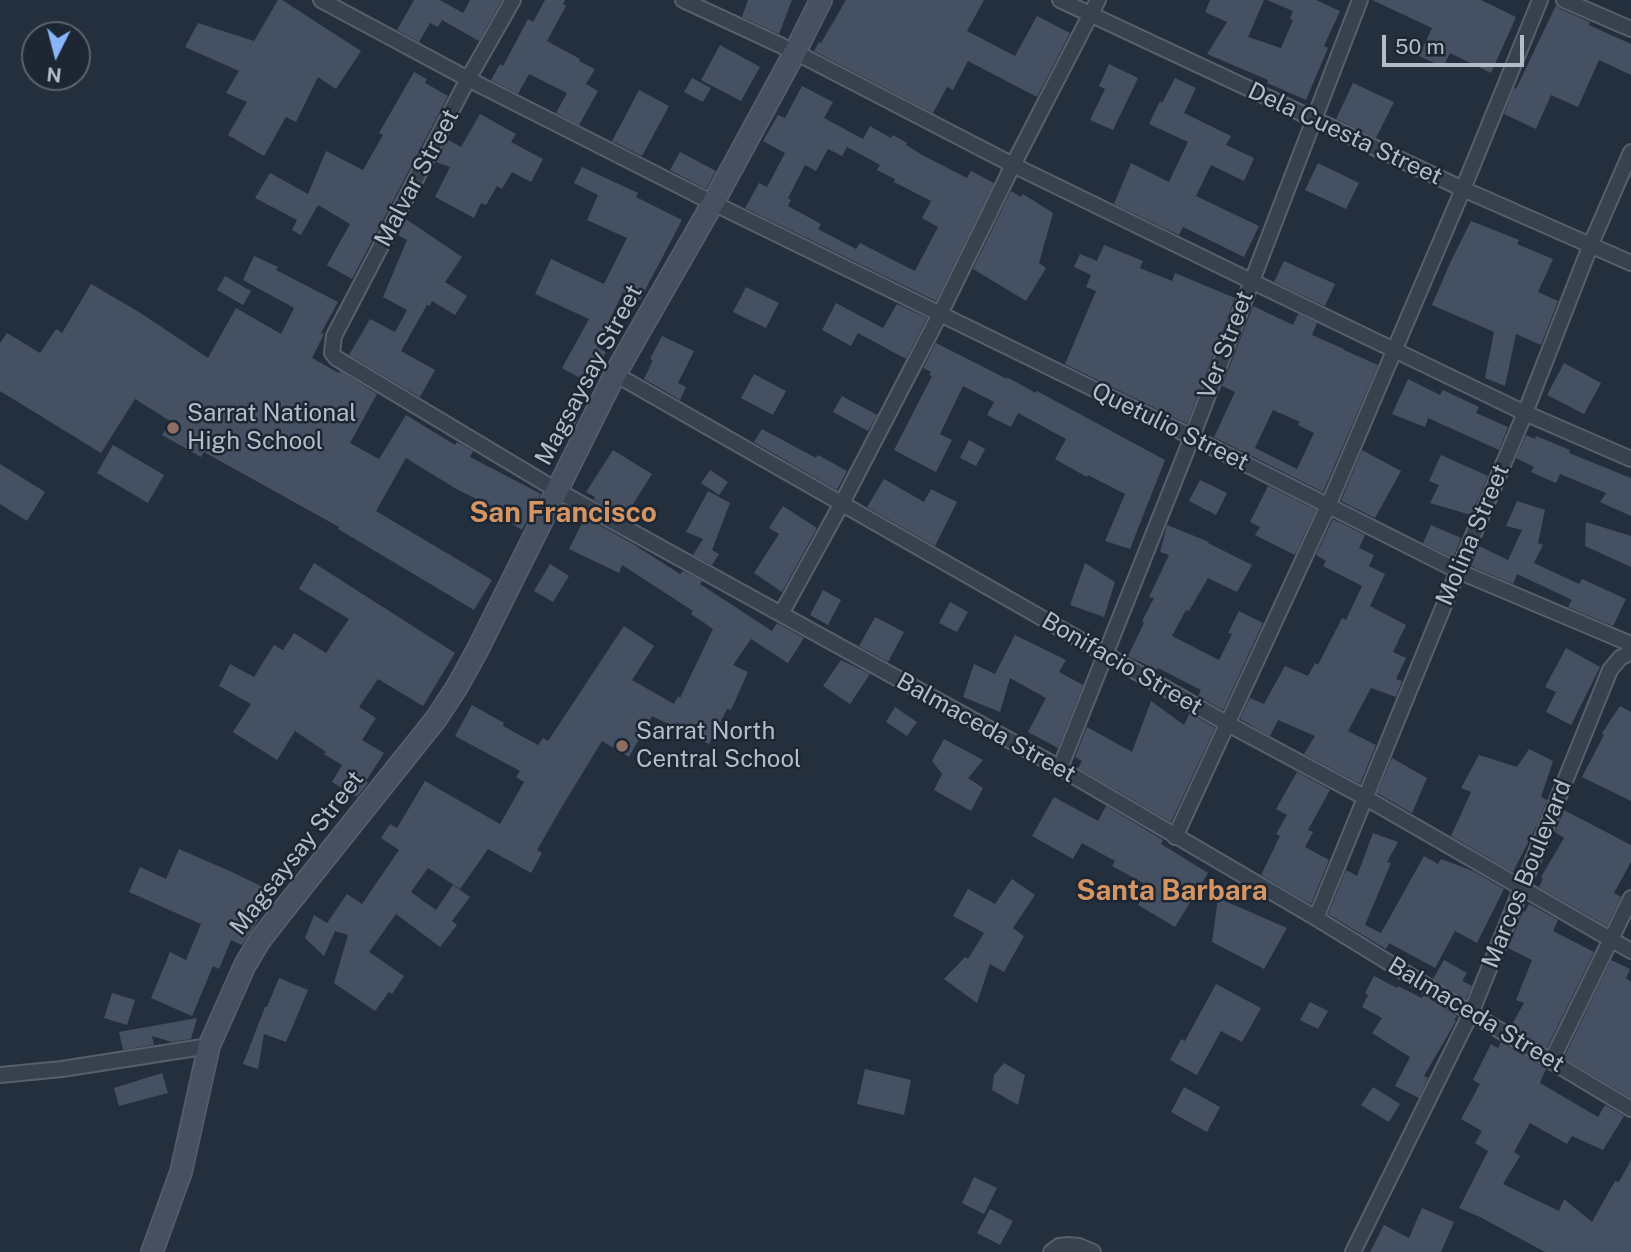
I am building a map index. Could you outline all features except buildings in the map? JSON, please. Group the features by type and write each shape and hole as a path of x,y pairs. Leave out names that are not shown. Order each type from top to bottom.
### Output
{"main road":[{"name":"Magsaysay Street","path":"152,1252 181,1172 209,1046 246,964 260,940 436,719 457,687 615,374 713,203 821,0"}],"street":[{"name":"Quetulio Street","path":"321,0 468,79 713,203 1192,437 1458,571 1631,644"},
{"name":"Malvar Street","path":"336,358 332,353 334,336 468,79 513,0"},
{"path":"683,0 795,52 1013,165 1251,281 1525,413 1631,460"},
{"name":"Dela Cuesta Street","path":"1060,0 1463,189 1631,263"},
{"path":"781,614 940,314 1098,0"},
{"name":"Ver Street","path":"1060,768 1192,437 1360,0"},
{"path":"1175,837 1328,506 1540,0"},
{"path":"1564,0 1631,29"},
{"name":"Molina Street","path":"1316,918 1631,152"},
{"name":"Balmaceda Street","path":"336,358 558,491 1060,768 1631,1108"},
{"name":"Bonifacio Street","path":"615,374 1228,724 1366,798 1631,951"},
{"name":"Marcos Boulevard","path":"1353,1252 1471,1013 1610,670 1620,658 1631,652"},
{"path":"1552,1060 1631,898"},
{"path":"0,1075 62,1069 209,1046"},
{"path":"1051,1252 1059,1246 1068,1245 1093,1252"}],"place":[{"name":"Sarrat National High School","path":"173,428"},
{"name":"Sarrat North Central School","path":"622,746"}],"district":[{"name":"San Francisco","path":"563,513"},
{"name":"Santa Barbara","path":"1172,891"}]}
